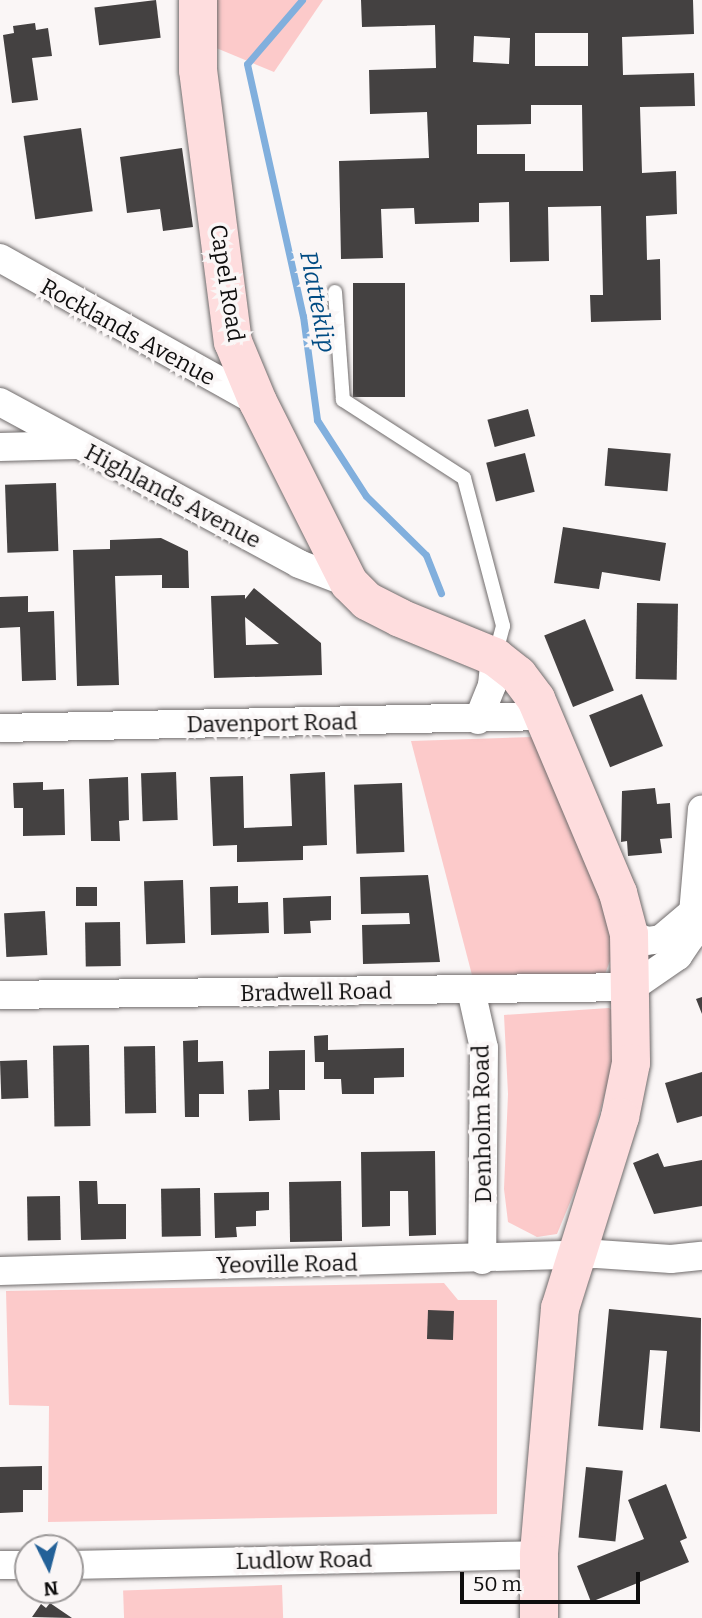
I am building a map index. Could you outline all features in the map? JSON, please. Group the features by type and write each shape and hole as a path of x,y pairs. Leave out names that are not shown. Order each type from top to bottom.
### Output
{"street":[{"name":"Capel Road","path":"198,0 198,70 233,342 258,402 349,583"},
{"name":"Rocklands Avenue","path":"0,258 258,402"},
{"name":"Highlands Avenue","path":"0,402 299,564 349,583"},
{"path":"0,447 80,445"},
{"path":"349,583 367,601 495,657 519,675 544,716 618,892 629,934 633,987 631,1063 620,1117 559,1308 539,1555 539,1618"},
{"path":"478,720 492,685 495,657"},
{"name":"Davenport Road","path":"0,728 478,720 544,716"},
{"path":"633,987 684,949 695,910 702,809"},
{"path":"629,934 647,941 661,939 695,910"},
{"name":"Bradwell Road","path":"0,995 633,987"},
{"name":"Denholm Road","path":"471,990 484,1048 482,1260"},
{"name":"Yeoville Road","path":"0,1270 574,1256 702,1256"},
{"name":"Ludlow Road","path":"84,1564 539,1555"}],"lane":[{"path":"335,292 343,400 464,478 503,626 495,657"}],"shaded area":[{"path":"208,0 323,0 274,72 209,45"},
{"path":"532,737 604,904 615,948 605,974 472,975 411,741"},
{"path":"609,1008 622,1019 621,1037 583,1171 557,1234 537,1237 508,1222 504,1189 508,1094 504,1015"},
{"path":"444,1283 458,1300 497,1300 497,1514 48,1522 49,1406 9,1405 6,1291"},
{"path":"282,1585 283,1618 124,1618 123,1591"}],"building":[{"path":"156,0 161,38 99,45 94,8"},
{"path":"361,0 693,0 694,34 622,37 623,75 694,73 695,106 640,107 642,173 676,171 677,214 646,216 647,260 660,259 661,320 591,322 590,295 603,295 601,206 548,207 549,261 510,262 509,202 479,203 479,222 415,224 414,208 381,209 383,258 341,259 339,161 429,158 427,112 370,114 369,70 436,68 435,25 362,27","holes":["535,33 588,33 588,66 535,66","474,36 510,38 509,64 473,62","531,105 582,105 583,171 525,171 525,154 477,154 477,125 531,124"]},
{"path":"35,23 36,30 48,28 52,56 32,58 38,100 12,103 3,35 14,33 13,26"},
{"path":"81,128 93,211 35,219 24,136"},
{"path":"182,148 193,227 163,231 160,209 127,213 120,157"},
{"path":"353,283 405,283 405,397 353,397"},
{"path":"528,409 535,436 495,447 487,420"},
{"path":"608,448 671,453 667,491 605,486"},
{"path":"525,453 535,492 496,501 486,463"},
{"path":"56,483 58,551 7,553 5,485"},
{"path":"563,527 666,543 660,581 602,572 599,589 554,583"},
{"path":"161,538 188,551 189,588 162,588 162,575 115,576 119,685 77,686 73,550 110,549 110,540"},
{"path":"254,588 321,643 322,675 214,678 211,596 245,595 245,599","holes":["245,617 279,644 246,645"]},
{"path":"28,596 28,612 54,611 56,680 22,681 20,627 0,628 0,597"},
{"path":"637,603 678,604 677,680 636,679"},
{"path":"585,619 614,690 573,707 544,635"},
{"path":"642,694 663,746 610,767 589,715"},
{"path":"176,772 178,820 143,821 141,773"},
{"path":"325,772 327,845 303,846 303,860 237,862 237,845 213,846 210,777 243,776 244,828 292,826 290,774"},
{"path":"128,777 129,820 119,821 120,841 91,841 89,779"},
{"path":"43,782 43,790 64,789 65,835 23,836 23,808 14,808 13,783"},
{"path":"402,783 404,852 356,854 354,785"},
{"path":"655,788 657,804 670,803 672,838 660,839 662,853 628,856 627,841 621,842 622,791"},
{"path":"428,875 440,962 363,964 362,925 410,924 409,913 361,914 360,877"},
{"path":"183,880 185,943 146,944 144,881"},
{"path":"238,886 238,903 268,902 269,933 211,935 210,887"},
{"path":"76,887 97,887 97,906 76,906"},
{"path":"331,896 331,920 310,921 311,933 284,934 283,898"},
{"path":"45,911 47,955 6,957 4,913"},
{"path":"120,922 121,966 86,967 85,923"},
{"path":"702,997 702,1014 696,999"},
{"path":"328,1035 328,1050 404,1048 404,1077 374,1078 374,1094 342,1094 341,1079 324,1079 324,1062 315,1062 314,1036"},
{"path":"198,1040 198,1062 223,1061 224,1094 199,1094 199,1117 185,1117 183,1041"},
{"path":"89,1045 90,1126 54,1127 53,1046"},
{"path":"155,1046 156,1113 125,1114 124,1047"},
{"path":"305,1050 305,1090 279,1090 280,1120 249,1121 248,1090 269,1089 269,1051"},
{"path":"27,1060 28,1098 1,1099 0,1061"},
{"path":"702,1072 702,1116 677,1123 665,1083"},
{"path":"435,1151 436,1235 409,1236 408,1191 390,1191 390,1226 362,1227 361,1152"},
{"path":"658,1153 664,1167 702,1160 702,1206 654,1214 633,1163"},
{"path":"79,1181 97,1181 98,1204 126,1204 126,1239 81,1240"},
{"path":"341,1181 342,1241 290,1242 289,1182"},
{"path":"200,1188 201,1236 162,1237 161,1189"},
{"path":"269,1192 269,1210 256,1211 256,1226 236,1227 237,1237 215,1238 214,1193"},
{"path":"60,1196 61,1240 28,1241 27,1197"},
{"path":"609,1309 701,1318 700,1432 660,1428 667,1351 650,1350 643,1430 598,1426"},
{"path":"428,1310 454,1311 453,1340 427,1339"},
{"path":"42,1466 42,1490 23,1490 23,1512 0,1513 0,1467"},
{"path":"586,1467 623,1471 615,1541 579,1538"},
{"path":"666,1484 687,1538 680,1541 689,1562 591,1602 577,1566 644,1539 628,1500"},
{"path":"41,1604 46,1608 51,1604 72,1618 32,1617"}],"waterway":[{"name":"Platteklip","path":"302,0 247,64 303,316 317,420 366,496 426,555 441,593"}]}
